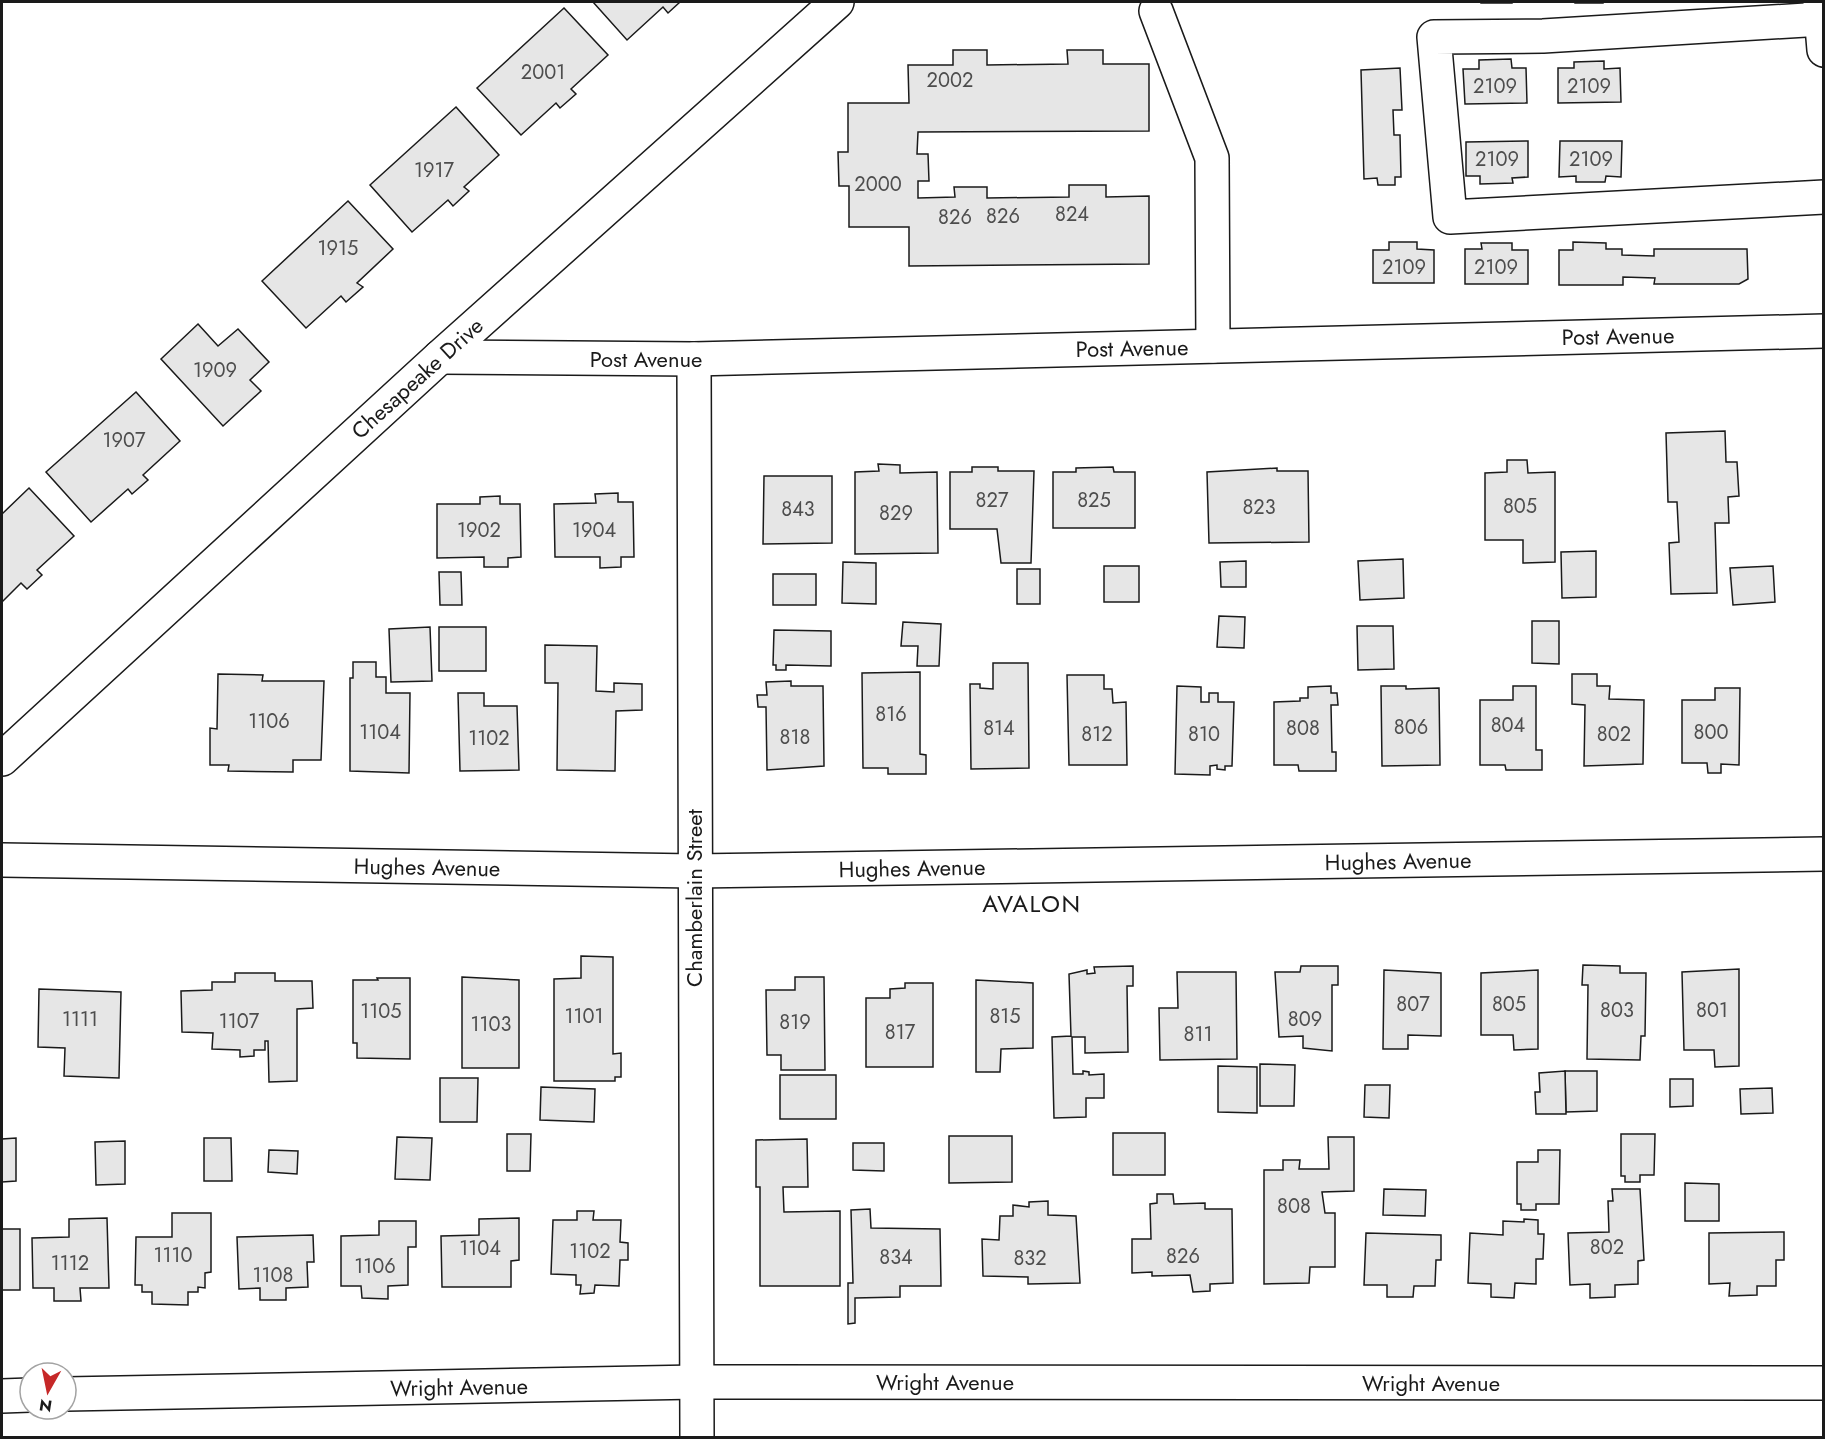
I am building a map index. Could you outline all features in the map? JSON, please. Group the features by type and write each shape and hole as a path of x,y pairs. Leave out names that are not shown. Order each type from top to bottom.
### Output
{"street":[{"name":"Chesapeake Drive","path":"2,759 440,357 837,2"},
{"path":"1156,11 1212,158 1213,346"},
{"path":"1822,24 1544,36 1434,37 1450,218 1824,197"},
{"name":"Post Avenue","path":"440,357 694,359 1824,331"},
{"name":"Chamberlain Street","path":"694,359 697,1437"},
{"name":"Hughes Avenue","path":"2,860 694,872 1824,854"},
{"name":"Wright Avenue","path":"78,1394 697,1382 1824,1383"},
{"path":"2,1396 18,1395"}],"building":[{"path":"593,2 680,2 668,13 663,7 627,40"},
{"path":"1512,2 1512,3 1481,3"},
{"path":"1603,2 1603,3 1575,3"},
{"path":"564,8 608,55 571,89 576,94 560,108 556,103 521,135 477,88"},
{"path":"953,50 987,50 987,65 1068,64 1067,50 1103,50 1103,64 1149,64 1149,131 918,132 917,154 928,154 929,181 918,181 918,198 955,197 954,187 987,187 987,198 1069,197 1069,185 1106,185 1106,197 1149,196 1149,264 909,266 909,227 849,227 849,186 839,186 838,152 848,152 848,103 909,103 908,65 953,65"},
{"path":"1511,59 1512,68 1526,68 1527,103 1465,104 1463,69 1479,69 1479,60"},
{"path":"1604,61 1604,69 1620,68 1621,102 1558,103 1558,68 1574,68 1574,62"},
{"path":"1400,68 1402,110 1393,110 1394,135 1400,135 1401,177 1395,177 1395,185 1378,185 1377,178 1364,179 1361,70"},
{"path":"456,107 499,155 464,187 469,191 453,206 448,200 412,232 370,185"},
{"path":"1528,141 1528,177 1512,178 1513,183 1480,184 1480,176 1466,176 1466,142"},
{"path":"1560,141 1622,141 1621,177 1606,176 1605,182 1576,182 1576,176 1559,177"},
{"path":"348,201 393,249 357,283 363,287 346,302 341,296 306,328 262,281"},
{"path":"1389,242 1417,242 1417,249 1434,250 1434,283 1373,283 1373,250 1389,250"},
{"path":"1573,242 1606,243 1606,249 1622,249 1622,255 1654,256 1654,249 1747,249 1748,279 1739,284 1654,284 1655,278 1623,277 1623,285 1559,285 1559,250 1573,250"},
{"path":"1481,243 1512,243 1512,250 1528,250 1528,284 1465,284 1465,249 1482,249"},
{"path":"198,324 218,346 238,329 269,362 250,380 261,391 223,426 161,359"},
{"path":"136,392 180,441 143,475 148,480 132,494 128,489 91,522 46,472"},
{"path":"1725,431 1726,462 1737,462 1739,496 1728,497 1729,523 1715,523 1717,593 1671,594 1669,543 1679,542 1677,502 1668,502 1666,433"},
{"path":"1507,460 1527,460 1528,473 1555,472 1555,562 1523,563 1523,540 1485,540 1485,473 1507,472"},
{"path":"878,464 900,465 900,473 937,472 938,553 855,554 855,472 879,471"},
{"path":"972,467 998,467 998,471 1034,471 1031,563 1001,563 997,529 950,529 950,472 972,472"},
{"path":"1113,467 1114,472 1135,472 1135,528 1053,528 1053,472 1076,472 1076,468"},
{"path":"1277,468 1277,471 1308,471 1309,542 1209,543 1207,472"},
{"path":"764,476 832,476 832,543 763,544"},
{"path":"29,488 74,536 37,570 42,575 27,589 21,583 2,602 2,514"},
{"path":"618,493 618,502 633,502 634,557 621,557 621,567 600,568 600,557 555,557 554,504 596,503 595,494"},
{"path":"500,496 500,504 520,504 521,557 508,558 508,567 484,567 484,557 437,558 437,504 480,504 480,497"},
{"path":"1596,551 1596,597 1562,598 1561,552"},
{"path":"1403,559 1404,598 1360,600 1358,561"},
{"path":"1246,561 1246,587 1221,587 1220,562"},
{"path":"843,562 876,563 876,604 842,603"},
{"path":"1104,566 1139,566 1139,602 1104,602"},
{"path":"1773,566 1775,602 1733,605 1730,568"},
{"path":"1017,569 1040,569 1040,604 1017,604"},
{"path":"439,572 461,572 462,605 440,605"},
{"path":"773,574 816,574 816,605 773,605"},
{"path":"1219,616 1245,617 1244,648 1217,647"},
{"path":"1532,621 1559,621 1559,664 1532,663"},
{"path":"903,622 941,624 939,666 917,666 918,646 901,646"},
{"path":"1357,626 1393,626 1394,669 1358,670"},
{"path":"430,627 432,681 391,682 389,629"},
{"path":"439,627 486,627 486,671 439,671"},
{"path":"774,630 831,631 831,666 786,665 786,670 776,670 776,665 773,665"},
{"path":"545,645 597,646 596,691 614,692 614,683 642,684 642,710 616,711 615,771 557,770 558,683 545,683"},
{"path":"353,662 376,662 376,677 386,677 386,693 410,693 409,773 350,771 350,678 353,678"},
{"path":"993,663 1028,663 1029,768 971,769 970,684 980,684 980,688 993,689"},
{"path":"920,672 920,754 926,755 926,774 888,774 888,768 863,768 862,673"},
{"path":"218,674 263,675 262,681 324,681 321,760 293,760 293,772 228,771 229,765 210,765 210,728 217,729"},
{"path":"1572,674 1597,674 1597,686 1610,686 1609,699 1644,700 1643,764 1584,766 1585,705 1572,704"},
{"path":"1067,675 1104,675 1104,689 1112,689 1113,703 1126,702 1127,765 1069,765"},
{"path":"791,681 791,686 823,686 824,766 767,770 766,707 758,707 757,695 767,695 766,682"},
{"path":"1177,686 1201,687 1201,702 1209,702 1209,693 1218,693 1218,702 1234,702 1232,766 1225,766 1225,770 1217,769 1217,765 1210,766 1210,775 1175,774"},
{"path":"1331,686 1331,693 1337,693 1338,705 1331,705 1332,752 1336,752 1336,771 1299,771 1298,765 1274,765 1274,702 1300,701 1300,698 1308,698 1308,687"},
{"path":"1381,686 1406,686 1406,689 1439,688 1440,765 1382,766"},
{"path":"1513,686 1536,686 1536,750 1542,750 1542,770 1506,770 1505,765 1480,765 1480,700 1513,700"},
{"path":"1715,688 1740,688 1739,765 1721,764 1721,773 1708,773 1707,763 1682,763 1682,700 1715,700"},
{"path":"458,693 484,693 484,706 517,706 519,770 460,771"},
{"path":"581,956 613,957 613,1054 621,1053 621,1077 615,1077 615,1081 554,1081 554,979 581,978"},
{"path":"1583,965 1620,966 1620,973 1646,973 1645,1036 1641,1036 1640,1060 1587,1059 1588,985 1582,985"},
{"path":"1133,966 1133,986 1127,986 1128,1052 1085,1053 1085,1037 1072,1037 1073,1074 1083,1074 1083,1071 1089,1072 1089,1075 1104,1074 1104,1098 1086,1098 1086,1117 1054,1118 1052,1037 1071,1036 1069,974 1087,970 1087,974 1095,973 1094,967"},
{"path":"1301,966 1338,966 1338,985 1332,985 1332,1051 1303,1048 1303,1036 1279,1037 1275,972 1300,972"},
{"path":"1739,969 1739,1066 1715,1067 1714,1050 1684,1050 1682,972"},
{"path":"1384,970 1441,973 1441,1036 1408,1035 1408,1049 1383,1049"},
{"path":"1538,970 1538,1049 1514,1050 1513,1035 1481,1035 1481,973"},
{"path":"1177,972 1236,972 1237,1059 1160,1060 1159,1008 1178,1008"},
{"path":"235,973 275,973 275,981 312,981 313,1008 297,1009 297,1081 269,1082 268,1041 265,1041 265,1050 254,1050 254,1056 240,1057 240,1050 212,1049 213,1033 182,1032 181,991 212,990 212,982 235,982"},
{"path":"462,977 519,980 519,1068 462,1068"},
{"path":"795,977 824,977 825,1070 781,1070 781,1055 767,1055 766,990 795,990"},
{"path":"377,978 410,978 410,1059 357,1058 357,1043 353,1043 353,980 378,980"},
{"path":"976,980 1033,983 1033,1048 1001,1049 1000,1072 976,1072"},
{"path":"905,983 933,983 933,1067 866,1067 866,998 890,998 890,989 905,988"},
{"path":"39,989 121,992 119,1078 64,1076 65,1048 38,1047"},
{"path":"1260,1064 1295,1065 1294,1106 1260,1106"},
{"path":"1218,1066 1257,1067 1257,1113 1218,1112"},
{"path":"1565,1071 1597,1071 1597,1111 1566,1112"},
{"path":"1565,1071 1566,1114 1536,1114 1535,1092 1540,1092 1539,1073"},
{"path":"780,1075 836,1075 836,1119 780,1119"},
{"path":"440,1078 478,1078 477,1122 440,1122"},
{"path":"1670,1079 1693,1079 1693,1106 1670,1107"},
{"path":"1365,1085 1390,1085 1389,1118 1364,1117"},
{"path":"541,1087 595,1089 594,1122 540,1120"},
{"path":"1772,1088 1773,1113 1741,1114 1740,1089"},
{"path":"1113,1133 1165,1133 1165,1175 1113,1175"},
{"path":"507,1134 531,1134 530,1171 507,1171"},
{"path":"1621,1134 1655,1134 1654,1175 1640,1175 1640,1182 1625,1182 1625,1176 1621,1176"},
{"path":"949,1136 1012,1136 1012,1182 949,1183"},
{"path":"397,1137 432,1138 430,1180 395,1179"},
{"path":"1328,1137 1354,1137 1354,1191 1322,1192 1325,1213 1335,1213 1335,1267 1310,1267 1309,1283 1264,1284 1264,1170 1283,1170 1283,1160 1300,1160 1299,1169 1329,1169"},
{"path":"16,1138 16,1181 2,1182 2,1139"},
{"path":"204,1138 231,1138 232,1181 204,1181"},
{"path":"807,1139 808,1187 783,1187 784,1212 840,1211 840,1286 760,1286 760,1187 756,1187 756,1140"},
{"path":"125,1141 125,1184 96,1185 95,1142"},
{"path":"853,1143 884,1143 884,1171 853,1170"},
{"path":"269,1150 298,1151 297,1174 268,1172"},
{"path":"1538,1150 1560,1150 1559,1204 1536,1204 1536,1210 1521,1210 1521,1204 1517,1204 1517,1162 1538,1162"},
{"path":"1685,1183 1719,1184 1719,1221 1685,1221"},
{"path":"1384,1189 1426,1190 1425,1216 1383,1215"},
{"path":"1612,1189 1640,1189 1644,1260 1638,1261 1638,1284 1615,1285 1615,1297 1590,1298 1590,1284 1570,1285 1568,1233 1609,1232 1608,1201 1613,1201"},
{"path":"1157,1194 1173,1194 1174,1204 1205,1203 1205,1209 1232,1209 1233,1283 1210,1284 1210,1291 1193,1292 1190,1275 1152,1276 1152,1272 1132,1273 1132,1239 1151,1239 1150,1204 1157,1203"},
{"path":"1048,1201 1048,1215 1076,1216 1080,1283 1028,1284 1028,1277 983,1276 982,1239 999,1240 1000,1216 1013,1216 1013,1205 1029,1207 1029,1202"},
{"path":"870,1209 871,1228 940,1229 941,1286 900,1286 900,1297 855,1298 855,1323 848,1324 848,1283 853,1283 851,1210"},
{"path":"577,1211 594,1211 593,1220 621,1220 620,1242 628,1243 628,1260 620,1260 619,1286 595,1285 594,1293 580,1294 581,1285 576,1285 576,1275 551,1274 553,1220 577,1220"},
{"path":"172,1213 211,1213 211,1272 205,1273 205,1288 198,1287 198,1292 188,1292 188,1305 152,1304 152,1292 142,1292 142,1285 135,1285 136,1237 172,1237"},
{"path":"107,1218 109,1288 80,1288 81,1301 54,1301 54,1288 33,1288 32,1238 69,1237 69,1219"},
{"path":"519,1218 519,1260 511,1261 511,1287 442,1287 441,1236 479,1235 479,1219"},
{"path":"1524,1219 1538,1220 1538,1234 1544,1234 1543,1259 1536,1259 1536,1284 1515,1283 1514,1298 1491,1297 1491,1284 1468,1283 1470,1233 1503,1235 1503,1221 1524,1222"},
{"path":"379,1221 416,1221 416,1247 408,1247 408,1285 388,1286 388,1299 362,1298 361,1286 341,1286 341,1236 379,1235"},
{"path":"2,1229 20,1229 20,1290 2,1290"},
{"path":"1784,1232 1784,1260 1776,1260 1776,1286 1757,1286 1757,1295 1729,1296 1730,1283 1709,1284 1709,1233"},
{"path":"1366,1233 1441,1235 1441,1260 1436,1260 1435,1286 1414,1286 1413,1297 1387,1297 1387,1285 1364,1285"},
{"path":"313,1235 314,1262 307,1262 308,1287 286,1288 286,1300 260,1300 260,1288 239,1289 237,1237"}],"district":[{"name":"AVALON","path":"1032,904"}]}
